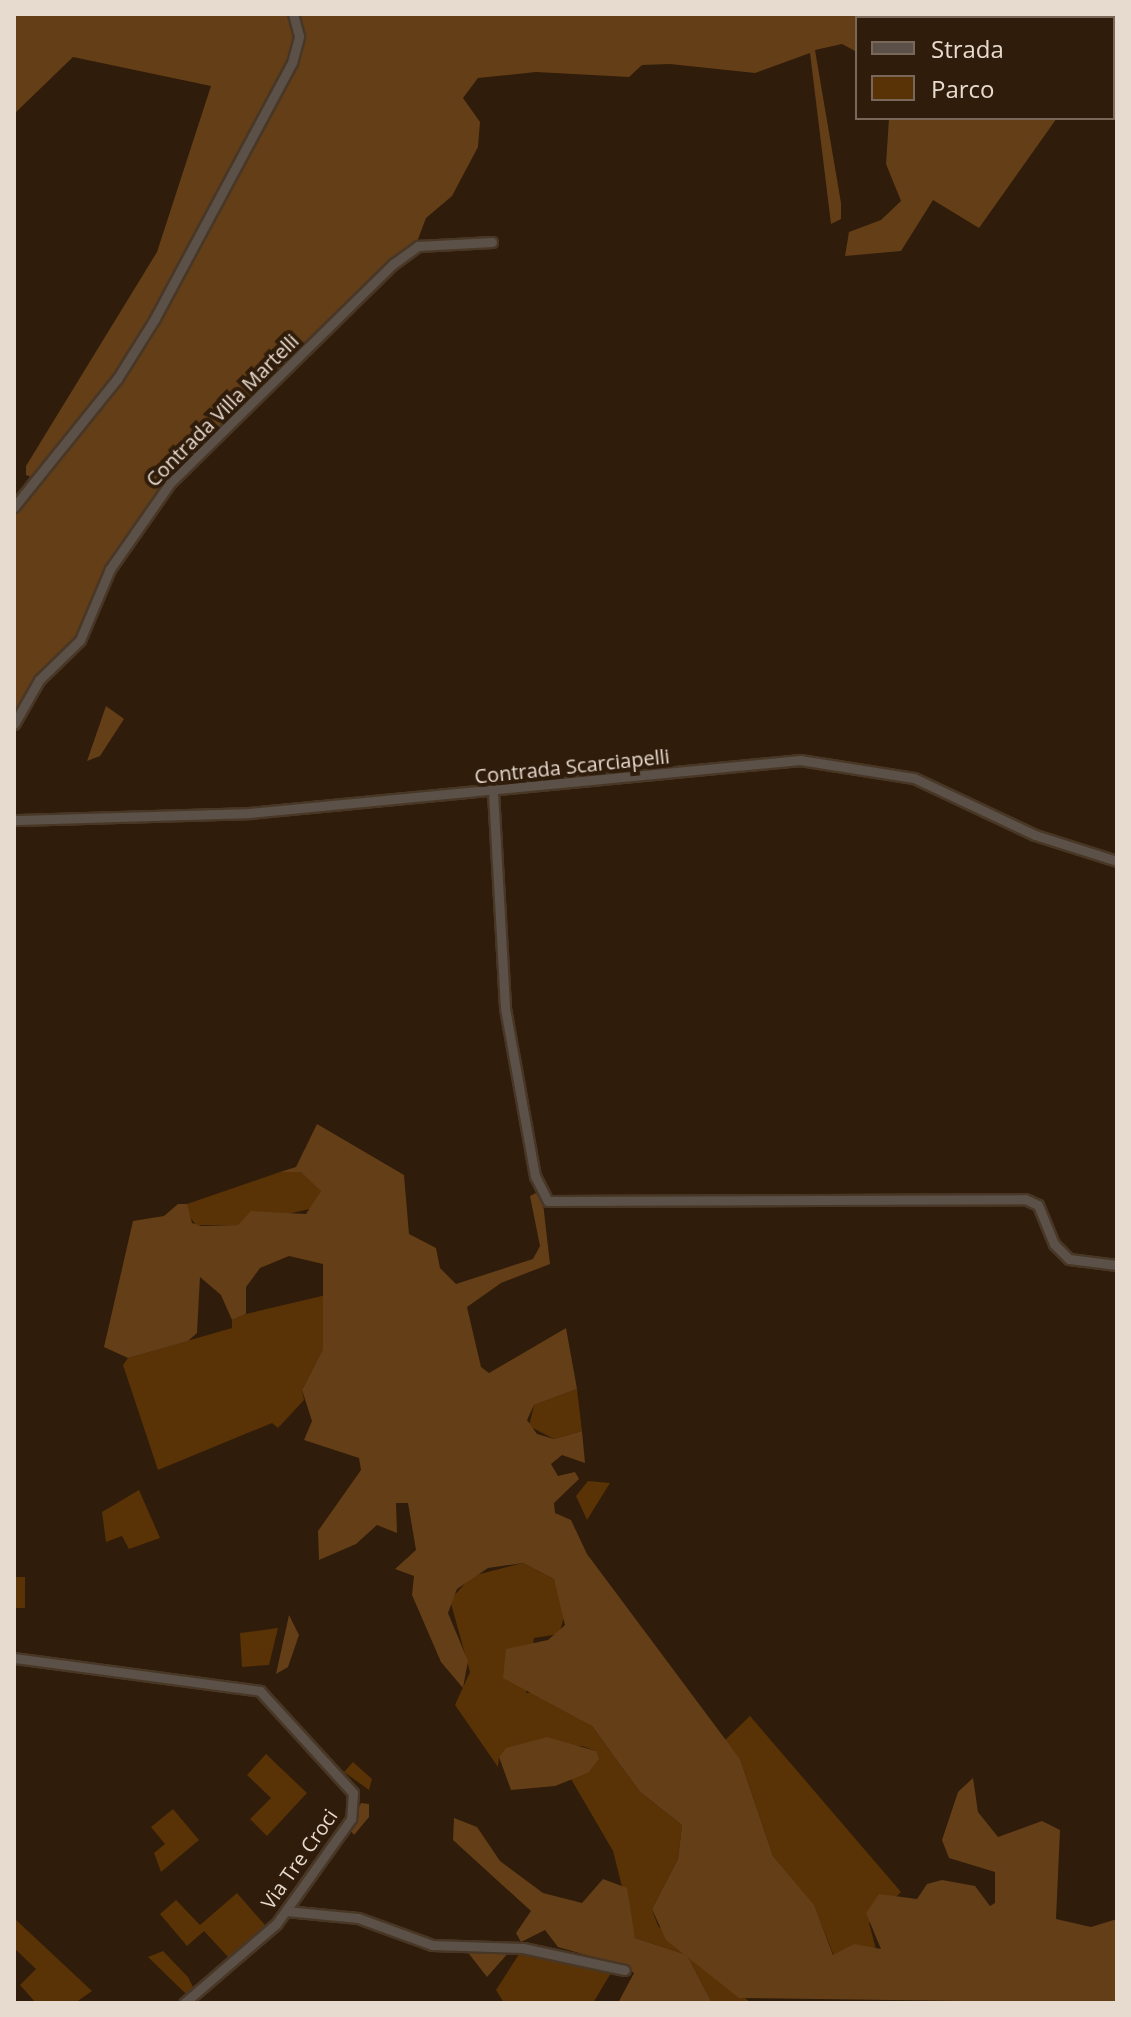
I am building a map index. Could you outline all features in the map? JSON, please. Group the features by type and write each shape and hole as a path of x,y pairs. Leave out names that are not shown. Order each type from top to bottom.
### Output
{"street":[{"path":"14,507 117,379 154,320 292,63 299,36 293,14"},
{"name":"Contrada Villa Martelli","path":"14,724 39,680 80,640 110,569 170,483 393,264 418,246 492,242"},
{"name":"Contrada Scarciapelli","path":"14,820 249,813 493,792 800,760 914,778 1035,835 1117,861"},
{"path":"493,792 505,1008 535,1176 548,1201 1025,1199 1038,1205 1054,1244 1069,1259 1117,1265"},
{"name":"Via Tre Croci","path":"14,1658 260,1691 355,1802 286,1911 184,2003"},
{"path":"286,1911 358,1918 432,1945 554,1954 625,1970"}],"green space":[{"path":"280,1172 301,1172 315,1183 321,1191 314,1208 238,1225 196,1225 188,1215 187,1204"},
{"path":"326,1295 323,1349 302,1390 304,1400 278,1428 272,1423 158,1470 123,1365 128,1358 232,1328 232,1320 246,1314"},
{"path":"577,1389 582,1431 554,1439 529,1426 534,1405"},
{"path":"588,1481 610,1483 587,1520 576,1496"},
{"path":"139,1490 160,1538 129,1549 122,1536 106,1542 102,1512"},
{"path":"523,1563 554,1579 565,1614 559,1634 534,1638 526,1693 539,1692 592,1726 640,1792 682,1825 678,1859 652,1909 658,1926 751,2003 712,2003 687,1955 635,1938 613,1851 571,1779 588,1773 596,1751 582,1746 499,1757 498,1767 455,1705 470,1672 450,1600 472,1576"},
{"path":"14,1577 25,1577 25,1608 14,1608"},
{"path":"278,1628 269,1665 242,1667 240,1633"},
{"path":"750,1716 901,1892 869,1923 877,1953 865,1947 834,1956 814,1906 773,1856 740,1759 725,1740"},
{"path":"266,1754 307,1793 267,1836 250,1819 271,1798 247,1775"},
{"path":"353,1762 372,1779 369,1790 344,1772"},
{"path":"173,1809 199,1840 161,1872 154,1853 165,1844 151,1827"},
{"path":"237,1893 265,1925 229,1958 204,1931 187,1946 160,1914 176,1900 200,1925"},
{"path":"14,1920 92,1991 75,2003 36,2003 20,1985 36,1969 14,1948"},
{"path":"163,1951 188,1977 193,1987 186,1994 148,1957"},
{"path":"521,1951 611,1973 593,2003 504,2003 496,1990"}],"shaded area":[{"path":"14,14 1117,14 1117,97 1115,16 855,16 855,51 842,44 815,50 841,203 841,219 831,224 810,53 755,73 670,64 642,65 629,77 536,72 478,78 463,98 480,122 478,147 452,196 426,218 417,242 394,258 145,509 108,569 86,625 14,718 14,512 39,480 26,475 26,466 157,252 211,86 73,57 14,114"},
{"path":"889,120 1056,120 979,228 933,200 901,251 845,256 849,232 881,220 901,201 886,164"},
{"path":"106,706 124,719 100,756 87,761"},
{"path":"317,1124 404,1175 409,1234 436,1248 440,1268 456,1284 533,1259 540,1246 530,1196 536,1193 543,1203 550,1264 501,1283 467,1307 481,1367 489,1373 566,1328 577,1389 534,1405 527,1420 537,1434 554,1439 582,1431 585,1463 562,1455 551,1464 558,1476 575,1472 579,1479 554,1503 555,1513 571,1520 587,1554 740,1759 773,1856 814,1905 833,1955 854,1944 881,1949 866,1913 879,1894 917,1899 927,1884 942,1880 975,1886 990,1906 995,1903 995,1872 949,1858 942,1840 958,1792 973,1778 978,1812 998,1837 1042,1821 1060,1830 1056,1919 1091,1927 1117,1919 1117,2003 739,1998 666,1940 652,1909 678,1859 682,1825 640,1792 592,1726 503,1678 506,1649 548,1640 565,1625 554,1579 523,1563 488,1568 457,1589 448,1613 468,1661 463,1688 441,1662 412,1595 414,1576 395,1569 416,1550 408,1503 396,1503 397,1533 377,1525 356,1544 319,1560 318,1531 361,1470 359,1458 304,1440 312,1421 302,1390 323,1349 323,1264 289,1256 260,1268 246,1287 246,1314 232,1320 221,1295 200,1277 197,1333 188,1341 128,1358 104,1347 133,1221 164,1216 178,1204 187,1204 192,1223 201,1226 238,1225 251,1211 306,1214 321,1191 301,1172 280,1172 296,1167"},
{"path":"289,1615 299,1635 288,1667 276,1674"},
{"path":"547,1737 596,1751 599,1759 588,1773 555,1786 511,1790 499,1757 506,1748"},
{"path":"361,1803 369,1804 369,1817 354,1835 349,1828"},
{"path":"454,1818 477,1827 500,1861 543,1893 582,1903 603,1879 627,1888 635,1938 687,1955 712,2003 618,2003 634,1973 625,1966 558,1947 545,1930 521,1942 516,1933 531,1911 453,1840"},
{"path":"466,1950 510,1951 487,1977"}]}
